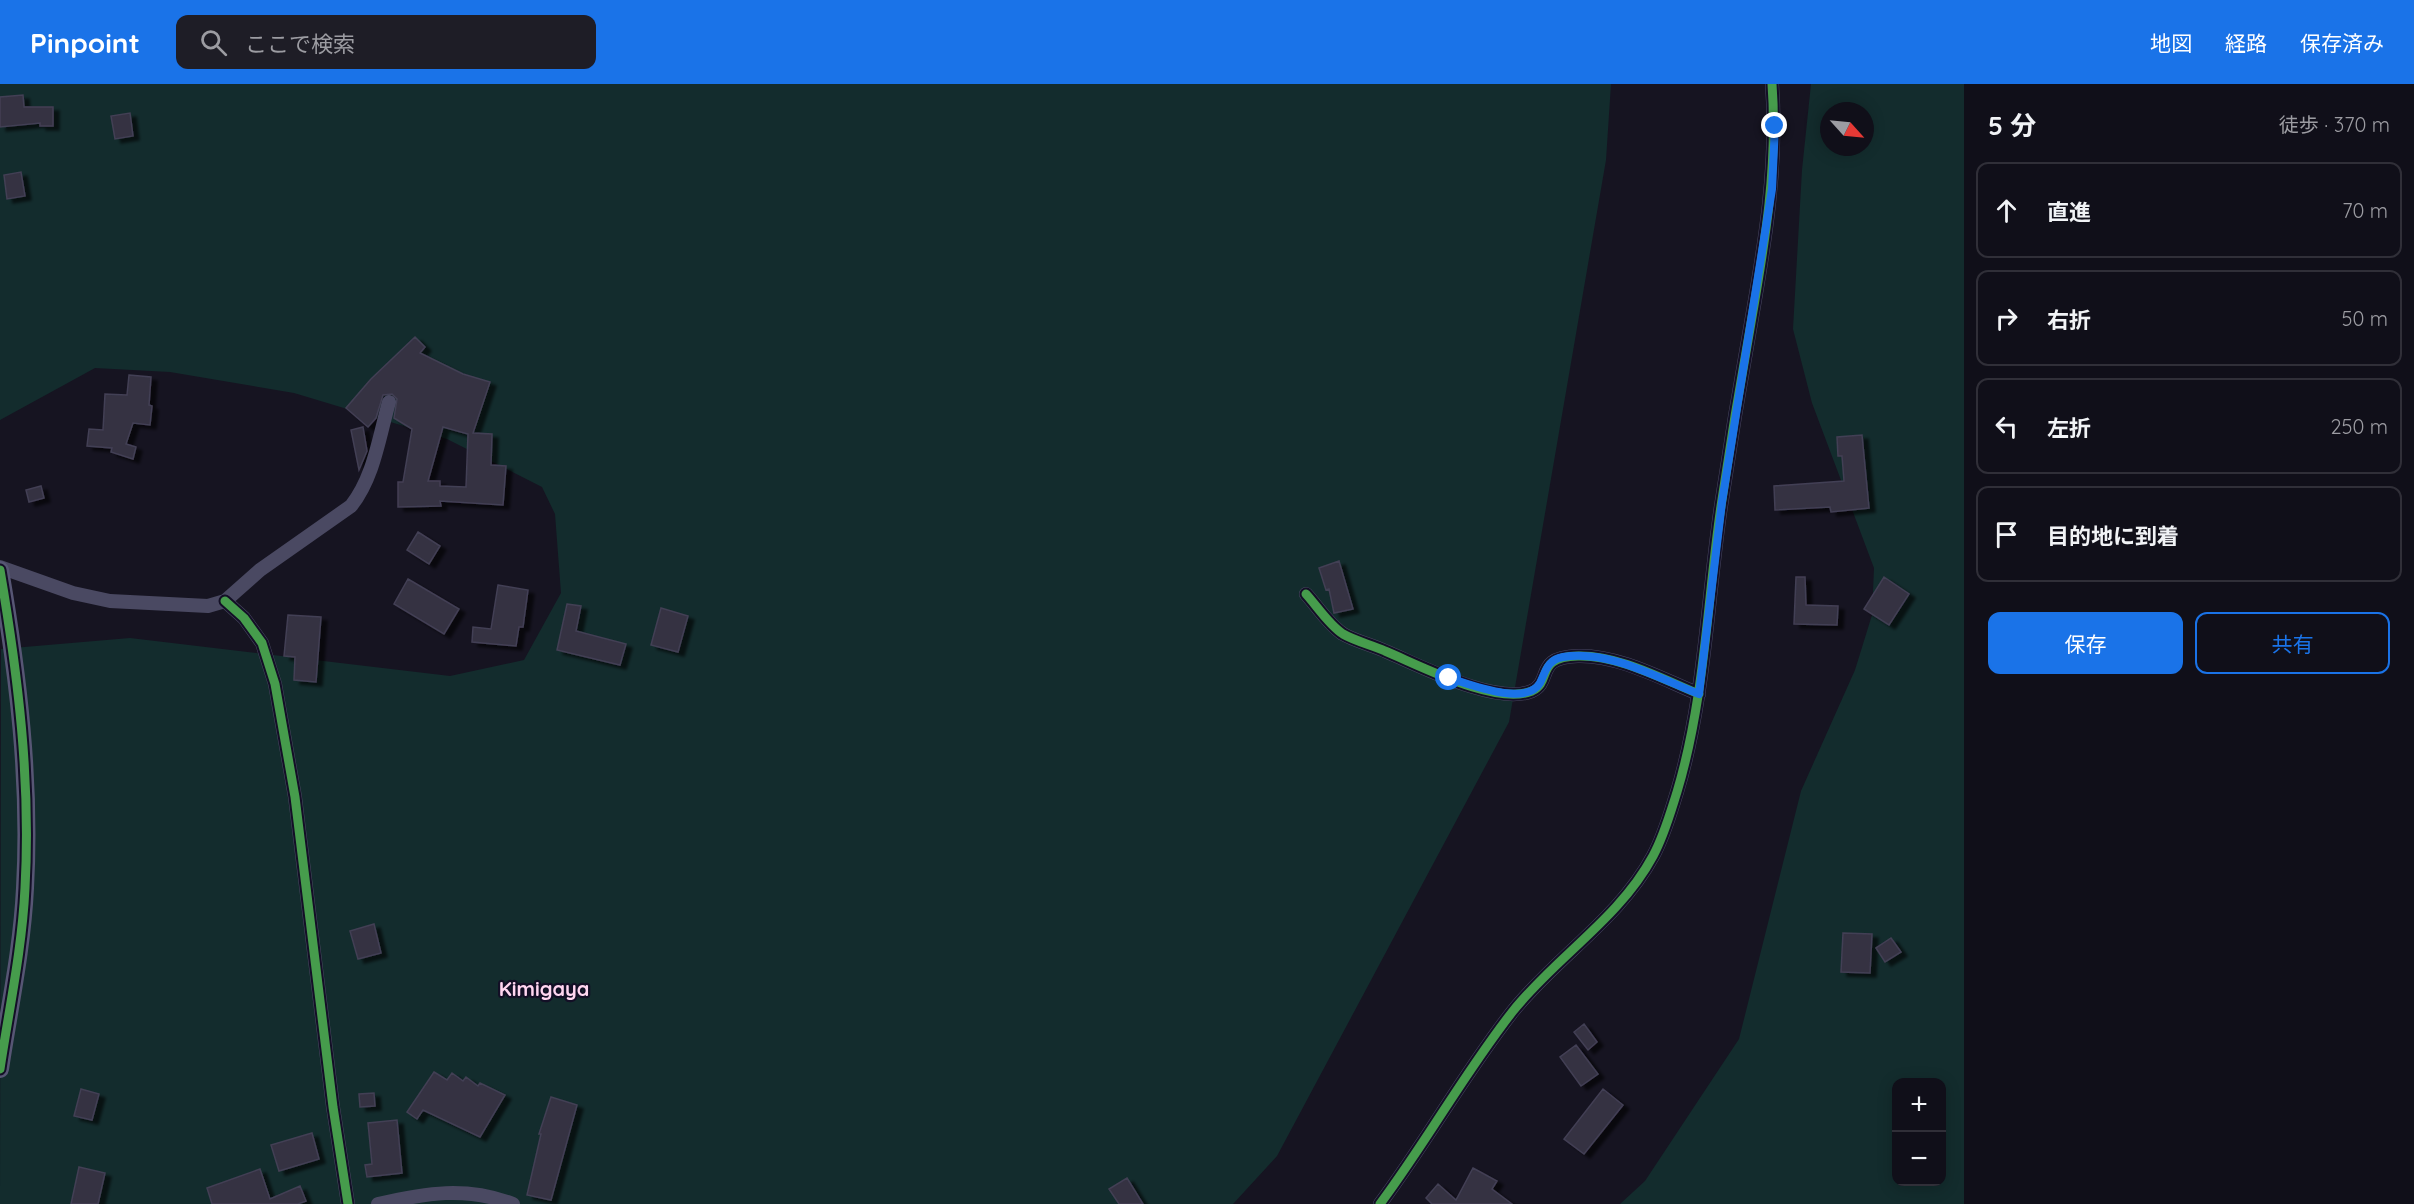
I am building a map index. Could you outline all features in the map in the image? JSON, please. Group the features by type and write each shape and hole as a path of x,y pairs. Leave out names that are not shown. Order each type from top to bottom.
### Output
{"street":[{"path":"1380,1204 1515,1009 1546,974 1599,928 1638,881 1666,826 1685,763 1699,694 1720,513 1772,189 1775,126 1772,84"},
{"path":"0,1069 19,959 26,888 26,825 22,710 0,569 73,593 110,601 208,606 225,601 260,570 351,506 362,493 370,475 389,402"},
{"path":"1306,594 1342,633 1449,678 1491,691 1504,693 1532,691 1538,686 1551,662 1561,657 1581,656 1636,668 1699,694"},
{"path":"225,601 244,618 262,643 275,684 295,797 333,1107 348,1204"},
{"path":"378,1204 459,1191 484,1194 513,1204"}],"green space":[{"path":"0,84 1611,84 1606,160 1509,722 1277,1156 1233,1204 0,1204 1,649 130,638 450,676 524,660 561,593 555,514 542,487 447,439 294,393 170,372 95,368 0,420"},
{"path":"1811,84 1964,84 1964,1204 1620,1204 1645,1181 1739,1039 1801,791 1855,670 1872,615 1874,568 1812,403 1793,329 1802,170"}],"building":[{"path":"23,95 24,107 53,107 53,126 40,126 40,123 0,127 0,97"},
{"path":"130,113 133,136 115,139 111,116"},
{"path":"21,172 25,196 7,199 4,175"},
{"path":"415,337 425,347 420,353 463,374 490,382 473,433 492,434 491,465 506,466 503,505 440,501 441,506 398,507 398,482 403,482 412,429 394,418 397,399 392,394 383,395 376,418 368,427 346,408 371,379","holes":["443,427 468,434 466,487 440,486 440,481 428,481"]},
{"path":"129,375 151,377 150,425 133,423 126,444 136,447 133,459 111,452 112,448 87,446 89,429 103,430 105,394 127,395"},
{"path":"363,427 367,451 359,470 351,430"},
{"path":"1862,435 1869,508 1831,512 1830,507 1775,510 1774,486 1844,481 1842,456 1838,456 1837,437"},
{"path":"41,486 44,498 29,502 26,490"},
{"path":"418,532 440,546 429,564 407,550"},
{"path":"1339,561 1353,609 1334,613 1329,589 1326,590 1319,568"},
{"path":"1796,577 1805,577 1806,605 1838,606 1837,625 1794,624"},
{"path":"1884,577 1909,594 1889,625 1864,609"},
{"path":"408,579 459,609 444,634 394,604"},
{"path":"498,585 528,590 523,627 519,627 516,646 472,642 473,627 491,629"},
{"path":"567,604 581,606 576,631 626,644 620,665 557,650"},
{"path":"661,608 688,616 678,652 651,645"},
{"path":"288,615 321,617 316,682 294,680 295,657 284,656"},
{"path":"374,924 381,953 358,959 350,931"},
{"path":"1843,933 1872,934 1870,973 1841,972"},
{"path":"1891,938 1901,952 1885,962 1876,948"},
{"path":"1584,1024 1597,1042 1588,1050 1574,1032"},
{"path":"1576,1045 1598,1074 1581,1086 1560,1057"},
{"path":"434,1072 447,1080 452,1073 463,1081 466,1077 478,1086 480,1083 505,1095 480,1137 423,1110 417,1119 407,1112"},
{"path":"81,1089 99,1094 92,1120 74,1116"},
{"path":"1603,1089 1623,1105 1584,1154 1564,1139"},
{"path":"374,1093 375,1106 360,1107 359,1094"},
{"path":"551,1097 577,1105 551,1200 527,1195 541,1134 539,1134"},
{"path":"397,1120 402,1173 367,1177 365,1165 372,1164 368,1123"},
{"path":"312,1133 319,1159 279,1171 271,1145"},
{"path":"79,1167 105,1173 98,1204 71,1204"},
{"path":"1473,1168 1497,1181 1492,1189 1512,1204 1432,1204 1426,1198 1438,1184 1456,1200"},
{"path":"260,1169 270,1199 300,1186 306,1201 298,1204 212,1204 207,1188"},
{"path":"1127,1178 1143,1204 1119,1204 1109,1189"}],"cycle path":[{"path":"1380,1204 1495,1034 1530,991 1623,899 1653,856 1666,825 1686,757 1700,686 1721,506 1765,234 1772,174 1772,84"},
{"path":"0,570 22,728 26,808 25,888 21,934 0,1069"},
{"path":"1306,594 1328,621 1343,634 1437,674 1479,689 1517,694 1532,691 1538,687 1546,670 1555,660 1578,656 1609,659 1625,664 1699,694"},
{"path":"225,601 244,618 262,643 275,684 295,797 333,1107 348,1204"}],"district":[{"name":"Kimigaya","path":"544,989"}],"route":[{"path":"1449,678 1491,691 1520,693 1532,691 1538,686 1546,667 1551,662 1561,657 1581,656 1636,668 1699,694 1709,589 1764,249 1772,189 1775,126"}]}
